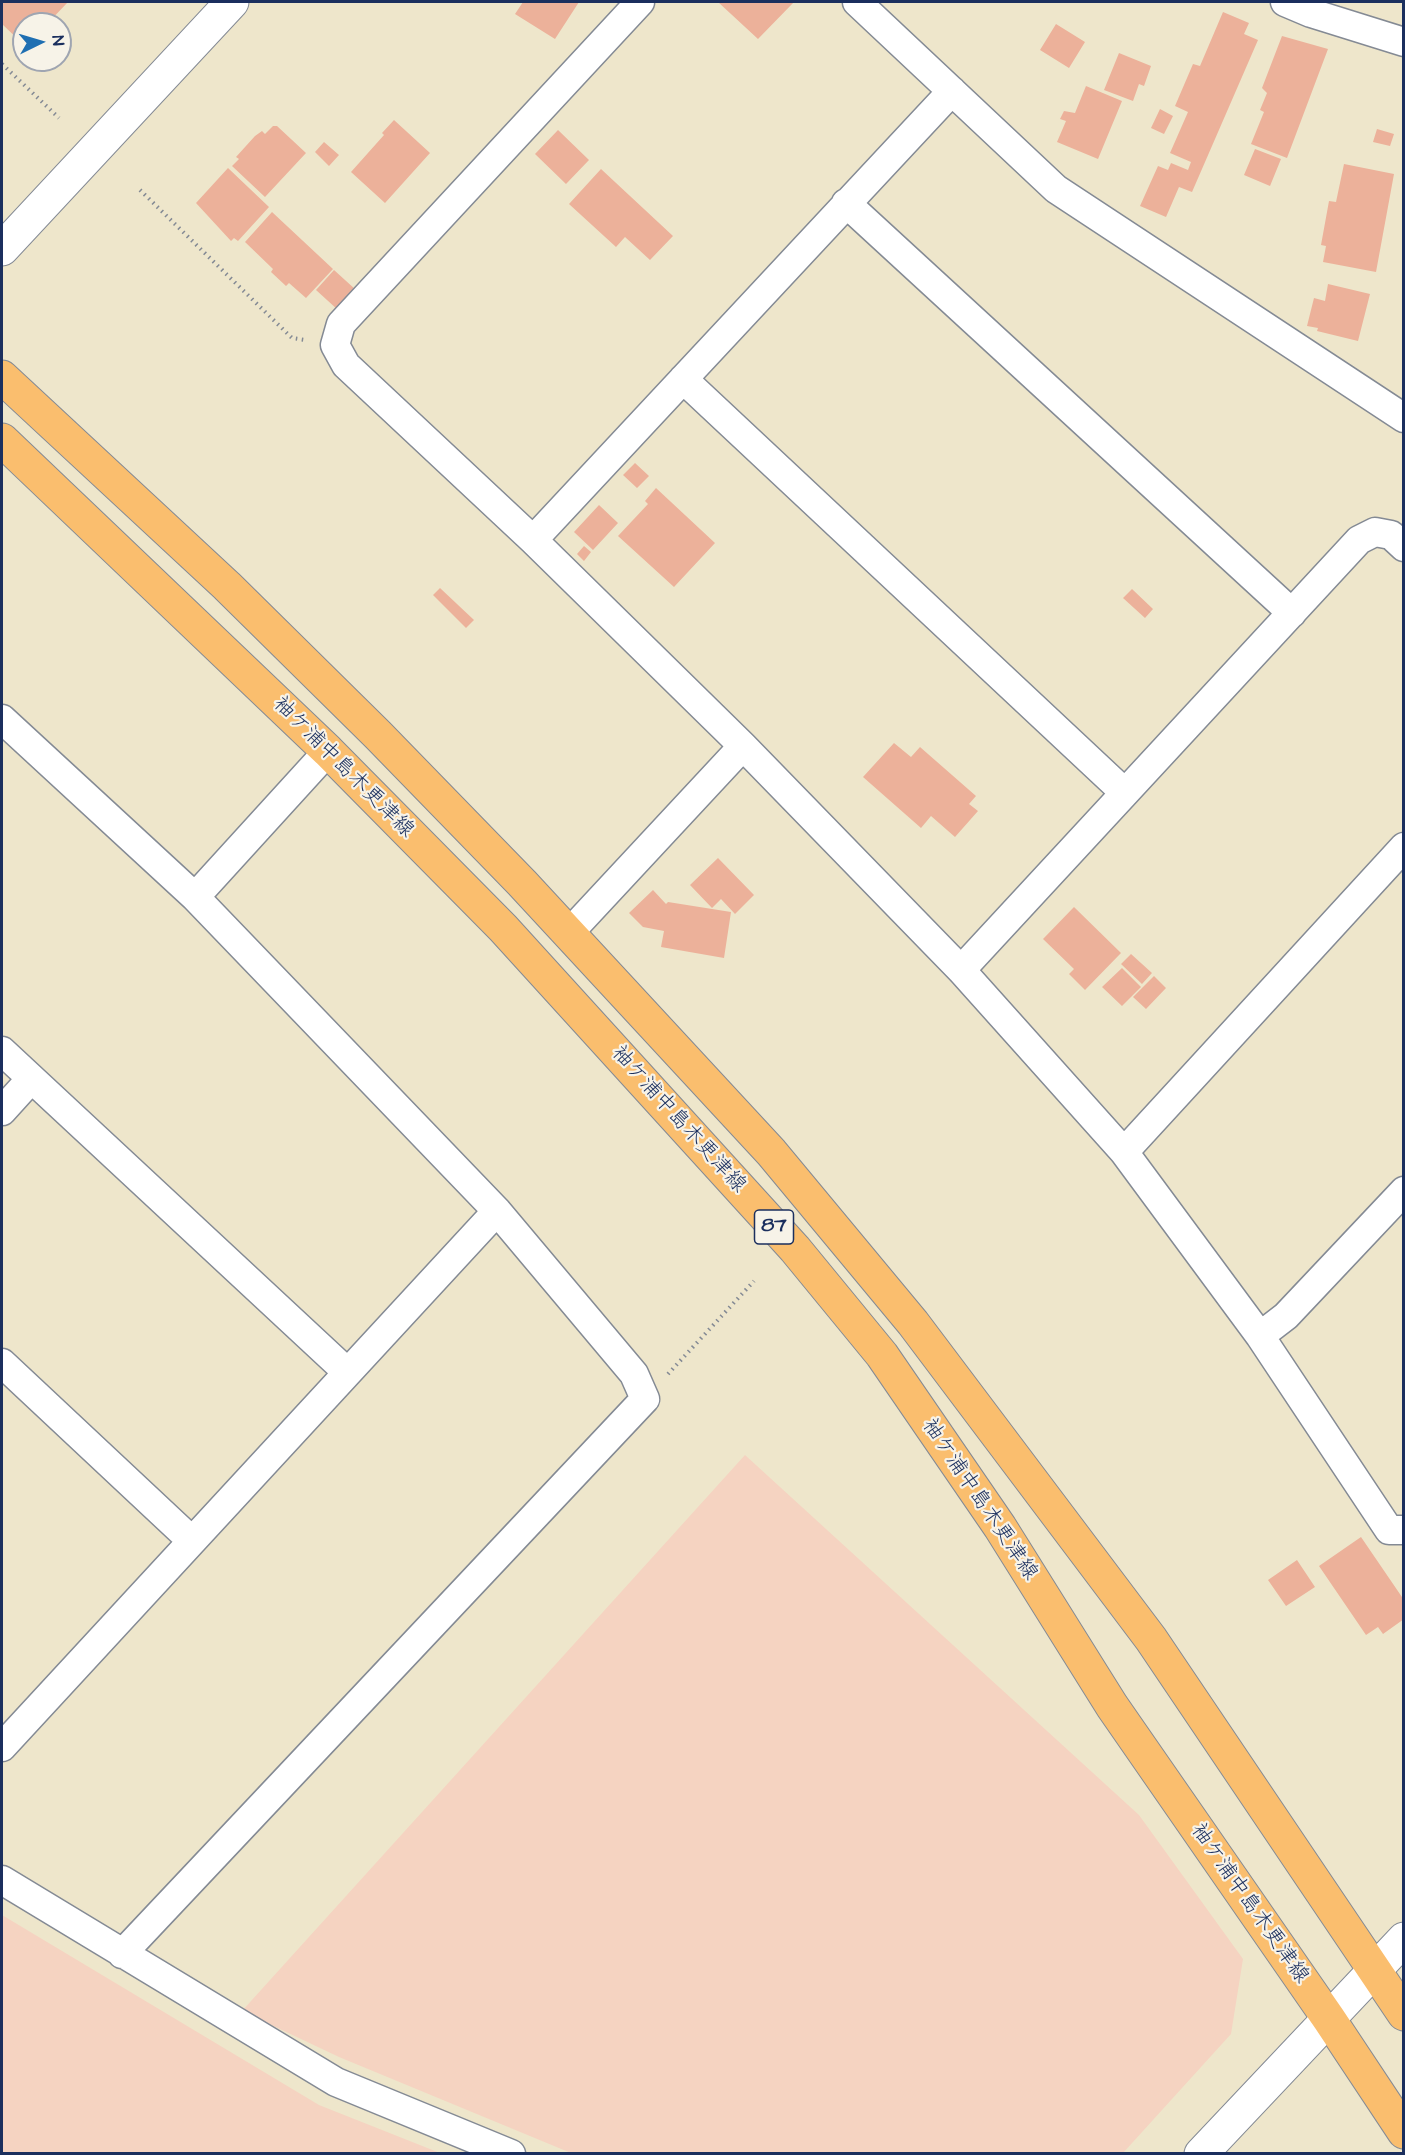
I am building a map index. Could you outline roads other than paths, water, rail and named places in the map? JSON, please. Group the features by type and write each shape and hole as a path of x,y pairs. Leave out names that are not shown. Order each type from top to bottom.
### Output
{"main road":[{"name":"87","path":"2,376 227,586 378,735 569,933 771,1152 914,1323 1151,1639 1404,2014"},
{"name":"袖ケ浦中島木更津線","path":"2,440 328,752 503,928 795,1249 882,1355 1000,1527 1112,1706 1329,2019 1404,2132"}],"street":[{"path":"2,249 232,2"},
{"path":"639,2 341,324 335,345 346,365 533,540 743,746 962,970 1124,1152 1260,1336 1389,1530 1404,1530"},
{"path":"857,2 1056,189 1404,418"},
{"path":"1285,2 1311,13 1404,42"},
{"path":"533,540 952,91"},
{"path":"846,203 1292,613"},
{"path":"683,379 1124,792"},
{"path":"962,970 1359,540 1375,532 1391,535 1404,547"},
{"path":"2,719 195,897 497,1211 634,1374 645,1399 122,1954"},
{"path":"569,933 743,746"},
{"path":"195,897 328,752"},
{"path":"1124,1152 1404,847"},
{"path":"2,1051 346,1371"},
{"path":"2,1111 31,1079"},
{"path":"1260,1336 1287,1316 1404,1191"},
{"path":"2,1747 346,1371 497,1211"},
{"path":"2,1363 191,1540"},
{"path":"2,1880 336,2082 511,2154"},
{"path":"1201,2154 1404,1939"}]}
